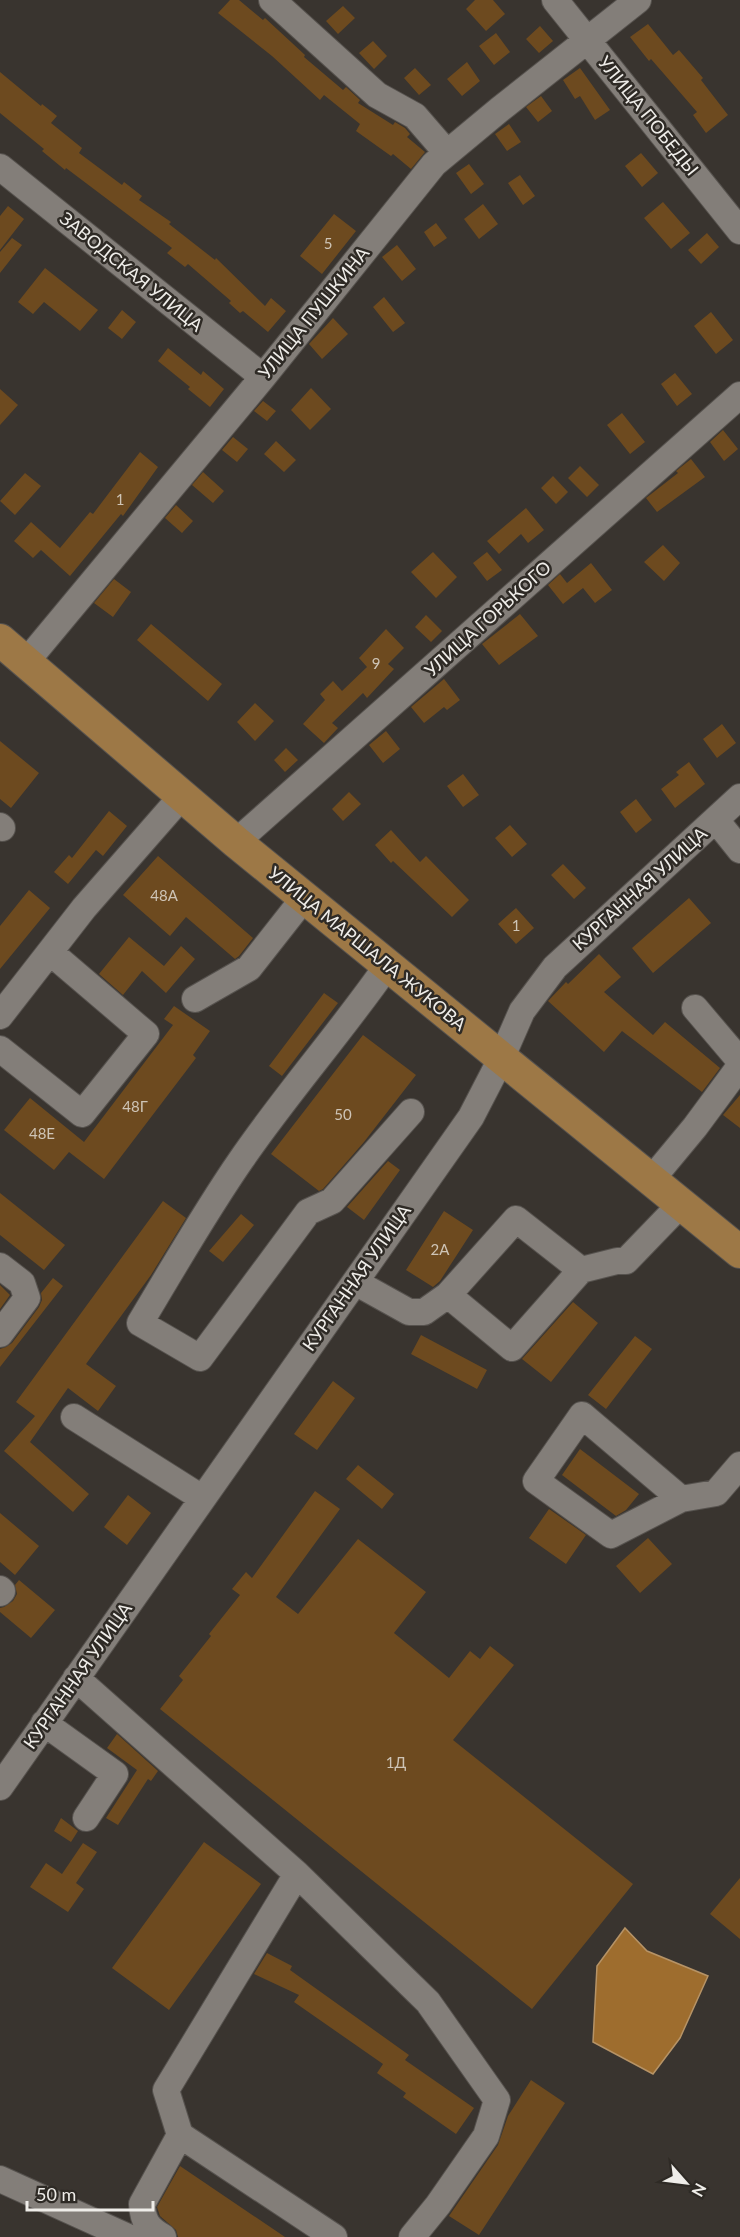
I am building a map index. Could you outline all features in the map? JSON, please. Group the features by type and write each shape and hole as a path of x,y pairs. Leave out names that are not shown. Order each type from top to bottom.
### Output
{"main road":[{"name":"УЛИЦА МАРШАЛА ЖУКОВА","path":"0,640 236,842 740,1252"}],"street":[{"path":"272,0 377,95 415,116 447,153"},
{"name":"УЛИЦА ПОБЕДЫ","path":"555,0 740,231"},
{"name":"УЛИЦА ПУШКИНА","path":"26,662 263,378 434,164 638,0"},
{"name":"ЗАВОДСКАЯ УЛИЦА","path":"0,167 263,378"},
{"name":"УЛИЦА ГОРЬКОГО","path":"236,842 740,395"},
{"path":"0,1016 84,908 182,796"},
{"name":"КУРГАННАЯ УЛИЦА","path":"3,1777 44,1724 471,1117 501,1059 522,1011 555,967 740,797"},
{"path":"716,820 740,850"},
{"path":"195,999 249,968 304,898"},
{"path":"0,1049 82,1114 146,1034 50,952"},
{"path":"387,966 242,1158 140,1323 200,1358 308,1212 332,1201 411,1112"},
{"path":"695,1008 740,1061"},
{"path":"651,1180 695,1128 740,1066"},
{"path":"448,1295 512,1348 581,1270 626,1261 681,1204"},
{"path":"355,1282 409,1312 424,1312 448,1295 516,1219 581,1270"},
{"path":"0,1266 22,1283 27,1298 0,1334"},
{"path":"681,1499 582,1415 536,1482 611,1534 681,1499 716,1493 740,1465"},
{"path":"74,1417 202,1498"},
{"path":"76,1678 297,1874 428,2002 497,2100 486,2136 438,2205 412,2237"},
{"path":"44,1724 115,1774 86,1818"},
{"path":"297,1874 166,2090 180,2135 334,2237"},
{"path":"163,2237 148,2228 142,2216 142,2204 180,2135"},
{"path":"0,2179 128,2237"}],"shaded area":[{"path":"625,1928 647,1951 708,1976 680,2038 653,2074 593,2042 597,1966"}],"building":[{"path":"230,0 239,0 263,20 265,18 305,55 304,57 343,90 346,87 360,100 358,103 393,125 395,122 405,128 410,134 407,137 425,152 411,169 393,154 391,156 356,131 360,124 324,95 320,100 272,56 218,13"},
{"path":"475,0 493,0 505,14 486,31 466,9"},
{"path":"343,6 355,18 338,34 326,21"},
{"path":"648,24 673,55 679,50 703,78 701,80 728,115 706,133 693,115 697,112 651,59 649,61 630,37"},
{"path":"540,26 553,41 539,53 526,39"},
{"path":"496,33 510,52 494,65 479,46"},
{"path":"373,41 387,56 374,69 359,53"},
{"path":"467,62 480,81 462,96 447,79"},
{"path":"415,68 431,85 419,95 404,78"},
{"path":"580,68 610,110 595,120 580,96 575,99 563,80"},
{"path":"0,72 41,106 42,104 57,116 51,123 82,148 79,153 122,185 124,182 142,196 139,200 171,222 169,224 215,260 216,258 265,306 271,298 286,311 268,332 243,311 240,313 229,303 231,301 188,264 185,267 167,253 172,248 66,168 65,170 42,151 44,149 0,113"},
{"path":"541,96 552,111 538,122 526,107"},
{"path":"509,124 521,142 507,151 495,134"},
{"path":"641,153 658,173 642,187 625,166"},
{"path":"469,164 484,184 471,194 456,173"},
{"path":"520,175 535,196 523,205 508,183"},
{"path":"663,202 690,233 671,249 644,218"},
{"path":"483,204 498,224 479,239 464,219"},
{"path":"8,206 24,219 0,250 0,216"},
{"path":"334,214 356,231 322,274 300,256"},
{"path":"436,223 447,238 434,247 424,232"},
{"path":"707,233 719,247 701,264 688,250"},
{"path":"12,238 22,245 0,273 0,252"},
{"path":"397,245 416,269 402,281 382,257"},
{"path":"45,268 98,310 80,331 44,302 33,314 18,302"},
{"path":"384,297 405,323 393,332 373,307"},
{"path":"122,310 136,322 122,339 108,328"},
{"path":"711,312 733,340 716,354 694,326"},
{"path":"333,318 348,334 322,359 309,344"},
{"path":"168,348 201,375 203,371 224,389 210,407 158,361"},
{"path":"675,373 692,394 677,406 661,384"},
{"path":"311,388 331,409 310,430 291,410"},
{"path":"0,389 18,405 0,425"},
{"path":"263,401 276,411 267,421 254,411"},
{"path":"622,413 645,442 630,454 607,425"},
{"path":"723,430 738,449 724,461 710,442"},
{"path":"233,437 248,449 237,462 222,450"},
{"path":"276,441 296,460 284,472 264,454"},
{"path":"140,452 158,467 123,516 121,514 70,576 41,550 33,558 14,541 31,522 60,548 90,512 93,514"},
{"path":"691,459 705,477 657,512 646,498 678,473 676,471"},
{"path":"580,466 599,485 587,497 568,478"},
{"path":"203,472 224,491 213,503 192,485"},
{"path":"25,473 41,486 15,515 0,501"},
{"path":"553,476 568,492 556,504 541,488"},
{"path":"176,505 193,521 182,533 165,518"},
{"path":"526,508 544,530 528,543 521,534 499,554 487,541"},
{"path":"663,545 680,563 664,581 644,562"},
{"path":"433,552 457,577 436,598 411,572"},
{"path":"487,552 502,570 487,581 473,563"},
{"path":"591,563 612,590 595,603 583,588 563,604 548,585 560,574 567,583"},
{"path":"114,579 131,592 113,617 94,603"},
{"path":"520,614 538,636 499,665 482,644"},
{"path":"426,615 442,631 431,642 415,627"},
{"path":"151,624 222,684 208,701 137,640"},
{"path":"386,629 404,648 388,664 394,669 367,698 363,693 332,723 338,728 324,743 303,724 325,700 320,694 333,681 342,691 367,667 359,658"},
{"path":"444,679 460,700 447,710 444,707 424,723 411,707"},
{"path":"255,703 274,721 255,741 237,722"},
{"path":"722,724 736,743 717,758 703,739"},
{"path":"386,731 400,749 383,763 369,745"},
{"path":"0,741 39,773 11,808 0,799"},
{"path":"286,748 298,760 285,772 274,760"},
{"path":"689,762 705,784 675,808 661,789 679,775 676,772"},
{"path":"463,774 479,795 463,807 447,786"},
{"path":"349,792 361,804 343,821 332,809"},
{"path":"636,799 652,820 636,833 620,812"},
{"path":"109,811 127,826 103,856 96,850 68,884 54,872 69,855 72,858"},
{"path":"510,825 527,844 512,857 495,838"},
{"path":"391,830 420,862 426,856 469,900 452,917 393,861 391,863 375,845"},
{"path":"158,856 253,938 239,956 235,959 186,917 170,936 123,895"},
{"path":"563,864 586,888 574,899 551,875"},
{"path":"29,890 50,908 0,969 0,926"},
{"path":"689,898 711,923 653,973 632,948"},
{"path":"516,908 534,928 516,944 498,924"},
{"path":"129,937 164,966 181,946 195,959 166,993 142,971 123,995 99,974"},
{"path":"599,954 621,977 604,992 653,1035 665,1022 720,1068 702,1092 622,1031 604,1052 548,1001"},
{"path":"324,993 338,1003 282,1076 269,1066"},
{"path":"174,1006 210,1031 193,1055 196,1058 104,1179 69,1152 54,1170 4,1130 30,1098 84,1142 173,1025 164,1019"},
{"path":"363,1035 416,1075 364,1142 319,1191 271,1154"},
{"path":"740,1095 740,1128 723,1115"},
{"path":"388,1161 400,1170 364,1220 347,1207"},
{"path":"0,1193 65,1245 44,1270 0,1235"},
{"path":"163,1201 186,1218 151,1275 86,1364 116,1386 98,1411 68,1388 30,1442 89,1494 73,1512 4,1451 35,1416 16,1402"},
{"path":"444,1211 473,1230 440,1281 433,1287 406,1270"},
{"path":"241,1214 254,1225 223,1262 209,1251"},
{"path":"53,1278 63,1286 0,1367 0,1349 12,1343 39,1307 42,1300 41,1293"},
{"path":"0,1285 10,1295 0,1309"},
{"path":"573,1302 598,1323 551,1382 522,1359"},
{"path":"421,1335 487,1370 477,1389 411,1354"},
{"path":"635,1336 652,1349 606,1409 588,1395"},
{"path":"333,1381 355,1398 317,1450 294,1434"},
{"path":"580,1449 639,1494 626,1510 616,1516 562,1475"},
{"path":"358,1465 394,1494 382,1509 346,1479"},
{"path":"315,1491 340,1509 276,1597 298,1614 358,1539 426,1592 394,1633 449,1678 470,1651 480,1659 490,1646 514,1665 453,1740 633,1884 532,2009 160,1709 183,1680 179,1676 240,1595 232,1589 246,1572 252,1578"},
{"path":"128,1495 151,1513 127,1545 104,1527"},
{"path":"549,1509 586,1535 566,1564 529,1538"},
{"path":"0,1513 39,1546 15,1575 0,1562"},
{"path":"648,1538 672,1564 640,1593 616,1566"},
{"path":"19,1580 55,1610 31,1638 0,1612 0,1608 13,1601 17,1594 15,1585"},
{"path":"117,1734 158,1771 151,1781 148,1779 118,1825 106,1818 137,1770 107,1748"},
{"path":"61,1818 78,1831 71,1842 54,1831"},
{"path":"204,1842 261,1884 169,2010 112,1968"},
{"path":"83,1843 97,1852 76,1883 84,1889 68,1912 30,1887 46,1863 62,1874"},
{"path":"740,1878 740,1939 710,1914"},
{"path":"267,1953 292,1966 290,1970 409,2055 405,2060 474,2108 456,2134 403,2097 406,2093 377,2073 383,2064 294,2002 299,1995 254,1974"},
{"path":"531,2080 565,2103 479,2235 449,2216 498,2145 508,2116"},
{"path":"180,2166 285,2237 178,2237 176,2230 160,2216 157,2207"}]}
